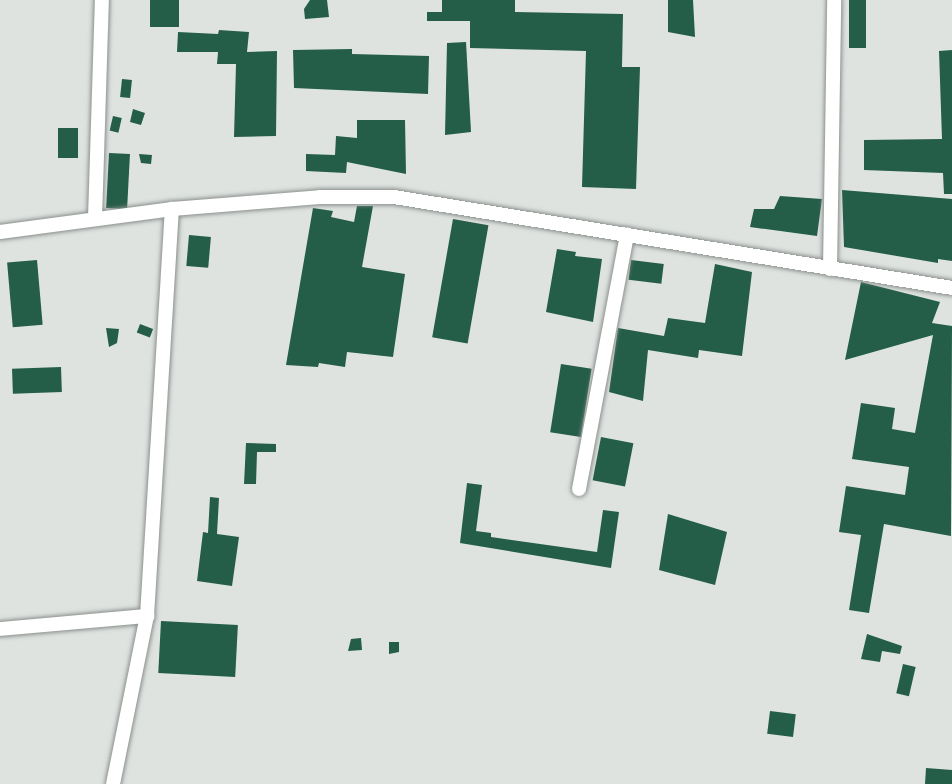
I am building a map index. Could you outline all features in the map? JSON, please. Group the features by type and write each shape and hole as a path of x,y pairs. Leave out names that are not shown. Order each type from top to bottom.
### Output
{"street":[{"path":"95,219 102,0"},
{"path":"830,268 834,0"},
{"path":"0,232 172,208 320,197 394,197 952,288"},
{"path":"112,784 147,616 172,208"},
{"path":"579,489 627,234"},
{"path":"0,629 147,616"}],"building":[{"path":"150,0 179,0 179,27 150,27"},
{"path":"310,0 327,0 329,17 305,19 304,9"},
{"path":"442,0 515,0 515,12 623,14 622,67 640,67 636,189 582,187 586,51 470,48 470,21 427,21 427,12 442,12"},
{"path":"668,0 693,0 695,37 668,32"},
{"path":"849,0 866,0 866,48 849,48"},
{"path":"219,30 249,32 247,52 277,51 276,136 234,137 236,64 217,64 218,52 177,52 178,32 218,34"},
{"path":"466,42 471,132 445,135 447,43"},
{"path":"352,49 352,54 429,56 428,94 294,88 293,50"},
{"path":"952,50 952,194 944,194 943,173 864,170 864,140 942,139 939,51"},
{"path":"122,79 132,80 130,98 120,97"},
{"path":"133,109 145,113 141,125 130,122"},
{"path":"113,116 122,118 118,133 110,131"},
{"path":"357,120 405,120 406,174 347,162 346,173 306,171 306,154 335,155 336,136 357,138"},
{"path":"58,128 78,128 78,158 58,158"},
{"path":"109,153 130,154 127,209 106,208"},
{"path":"139,154 152,155 151,164 141,163"},
{"path":"842,190 952,199 952,261 938,259 938,263 844,247"},
{"path":"780,196 822,199 817,236 750,227 754,209 774,209"},
{"path":"357,206 373,206 362,267 405,274 393,357 347,352 345,367 319,363 318,367 286,365 313,208 333,211 331,217 354,222"},
{"path":"453,219 488,225 468,343 432,337"},
{"path":"189,235 211,237 208,268 186,266"},
{"path":"557,249 576,252 575,256 602,259 593,322 546,312"},
{"path":"37,260 43,325 13,327 7,263"},
{"path":"631,260 664,264 661,284 629,280"},
{"path":"715,264 752,272 742,356 699,350 698,358 648,350 643,401 609,392 618,328 664,336 668,318 705,323"},
{"path":"861,282 940,302 932,323 952,326 951,536 884,524 869,613 849,610 861,535 839,532 846,486 905,495 909,467 852,459 861,403 895,408 892,429 915,433 933,335 845,360"},
{"path":"140,324 153,329 150,337 137,332"},
{"path":"106,328 119,329 117,343 109,347"},
{"path":"561,364 592,369 581,437 550,432"},
{"path":"61,367 62,392 13,394 12,369"},
{"path":"601,437 633,443 625,486 593,480"},
{"path":"246,443 276,444 276,452 257,452 256,484 244,484"},
{"path":"467,483 482,485 476,531 491,533 491,537 597,552 603,510 619,512 611,568 460,543"},
{"path":"210,497 219,498 217,534 239,537 232,586 197,581 203,532 208,533"},
{"path":"668,514 727,532 715,585 659,570"},
{"path":"161,621 238,625 235,677 158,673"},
{"path":"867,634 902,646 900,654 882,651 880,662 861,659"},
{"path":"361,638 362,650 348,651 351,639"},
{"path":"389,642 399,642 399,652 389,654"},
{"path":"903,664 916,667 909,696 896,693"},
{"path":"770,711 796,714 793,737 767,734"},
{"path":"926,768 952,770 952,784 925,784"}]}
